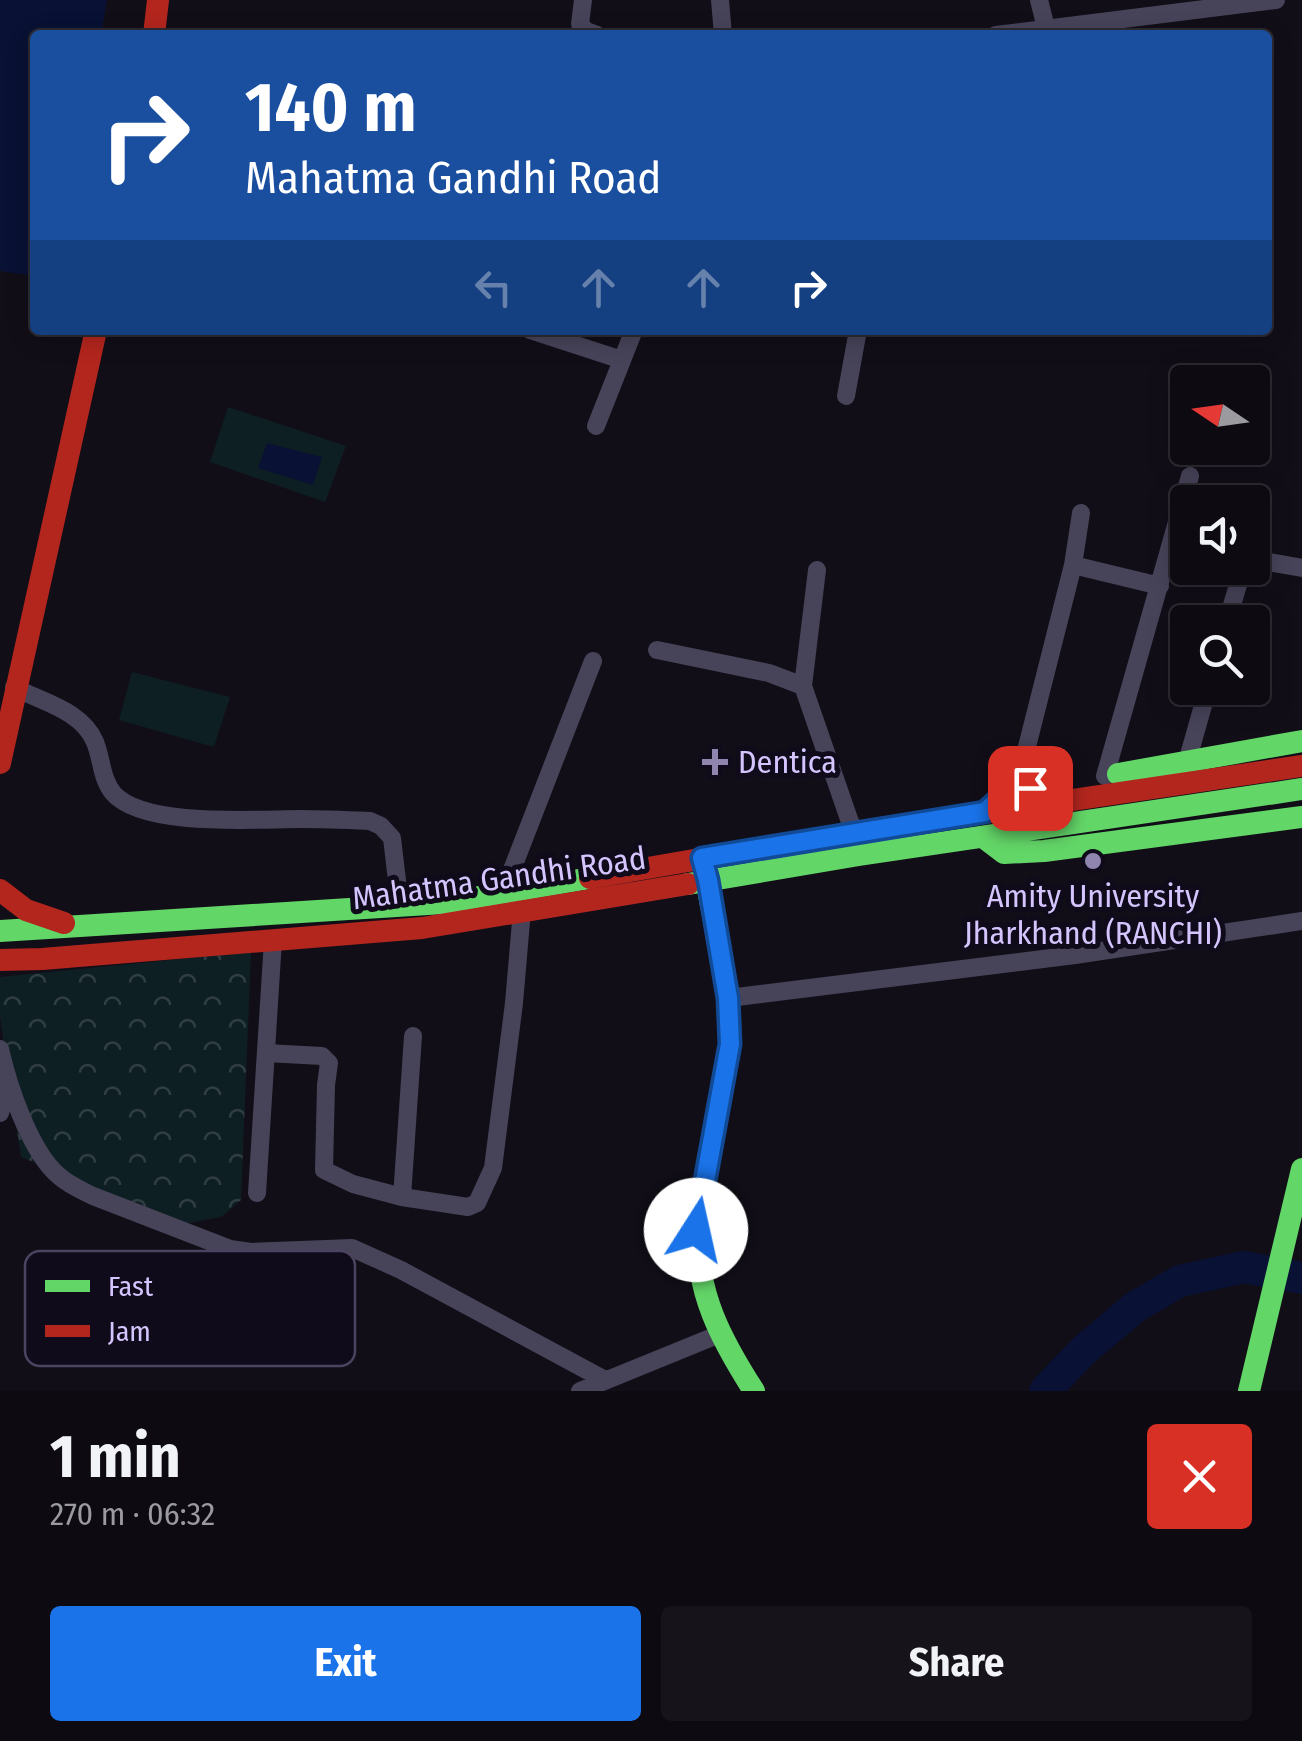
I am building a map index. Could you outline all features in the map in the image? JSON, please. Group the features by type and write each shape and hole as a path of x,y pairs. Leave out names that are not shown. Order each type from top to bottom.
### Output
{"main road":[{"path":"155,30 158,0"},
{"path":"0,763 95,335"},
{"path":"985,812 998,800 1030,788 1302,740"},
{"name":"Mahatma Gandhi Road","path":"0,960 422,928 522,910 856,832 1302,766"},
{"name":"Mahatma Gandhi Road","path":"0,931 444,903 705,868 983,837 1302,789"},
{"path":"983,837 1004,853 1044,851 1302,817"},
{"path":"705,868 728,998 728,1059 696,1230 695,1257 698,1277 720,1334 754,1391"},
{"path":"0,890 26,910 75,927"},
{"path":"1250,1391 1302,1168"}],"street":[{"path":"583,0 580,24 585,30"},
{"path":"720,0 723,30"},
{"path":"1039,0 1046,28"},
{"path":"1032,30 1276,0"},
{"path":"545,335 622,360"},
{"path":"596,426 632,335"},
{"path":"846,396 857,335"},
{"path":"1105,776 1190,476"},
{"path":"1015,794 1073,565 1081,513"},
{"path":"1270,562 1302,568"},
{"path":"1073,565 1160,586"},
{"path":"818,570 803,686 856,832"},
{"path":"657,650 770,673 803,686"},
{"path":"503,893 592,661"},
{"path":"15,687 66,710 94,738 104,779 114,793 142,809 216,820 370,821 381,826 392,838 400,906"},
{"path":"1187,762 1203,705"},
{"path":"266,1052 322,1056 329,1063 324,1170 353,1184 402,1197 468,1207 476,1202 493,1168 522,910"},
{"path":"728,998 1074,955 1302,921"},
{"path":"257,1193 273,940"},
{"path":"402,1197 413,1036"},
{"path":"0,1049 24,1123 56,1175 93,1196 244,1251"},
{"path":"0,1113 9,1085"},
{"path":"276,1251 352,1248 401,1270 604,1380"},
{"path":"580,1391 720,1334"}],"green space":[{"path":"228,407 346,446 325,502 210,462"},
{"path":"132,672 230,697 214,747 119,720"},
{"path":"251,952 241,1200 221,1217 184,1224 21,1157 0,1017 0,977"}],"water":[{"path":"0,0 107,0 102,30 30,30 30,275 0,271"},
{"path":"267,443 322,457 313,485 258,468"}],"waterway":[{"path":"1045,1391 1083,1351 1135,1307 1180,1281 1244,1267 1302,1278"}],"traffic: fast":[{"path":"1118,774 1302,741"},
{"path":"688,884 1302,789"},
{"path":"983,837 1004,853 1044,851 1302,817"},
{"path":"703,864 729,998 730,1044 697,1230 698,1253 713,1315 754,1391"},
{"path":"0,931 444,903 590,878"},
{"path":"1249,1391 1302,1169"}],"traffic: jam":[{"path":"155,30 158,0"},
{"path":"0,763 95,335"},
{"path":"590,878 856,832 1302,766"},
{"path":"0,960 422,928 688,884"},
{"path":"0,890 26,910 64,923"}],"place":[{"name":"Dentica","path":"715,762"},
{"name":"Amity University Jharkhand (RANCHI)","path":"1093,861"}],"route":[{"path":"696,1230 730,1044 728,998 702,858 985,812 998,800 1030,788"}]}
